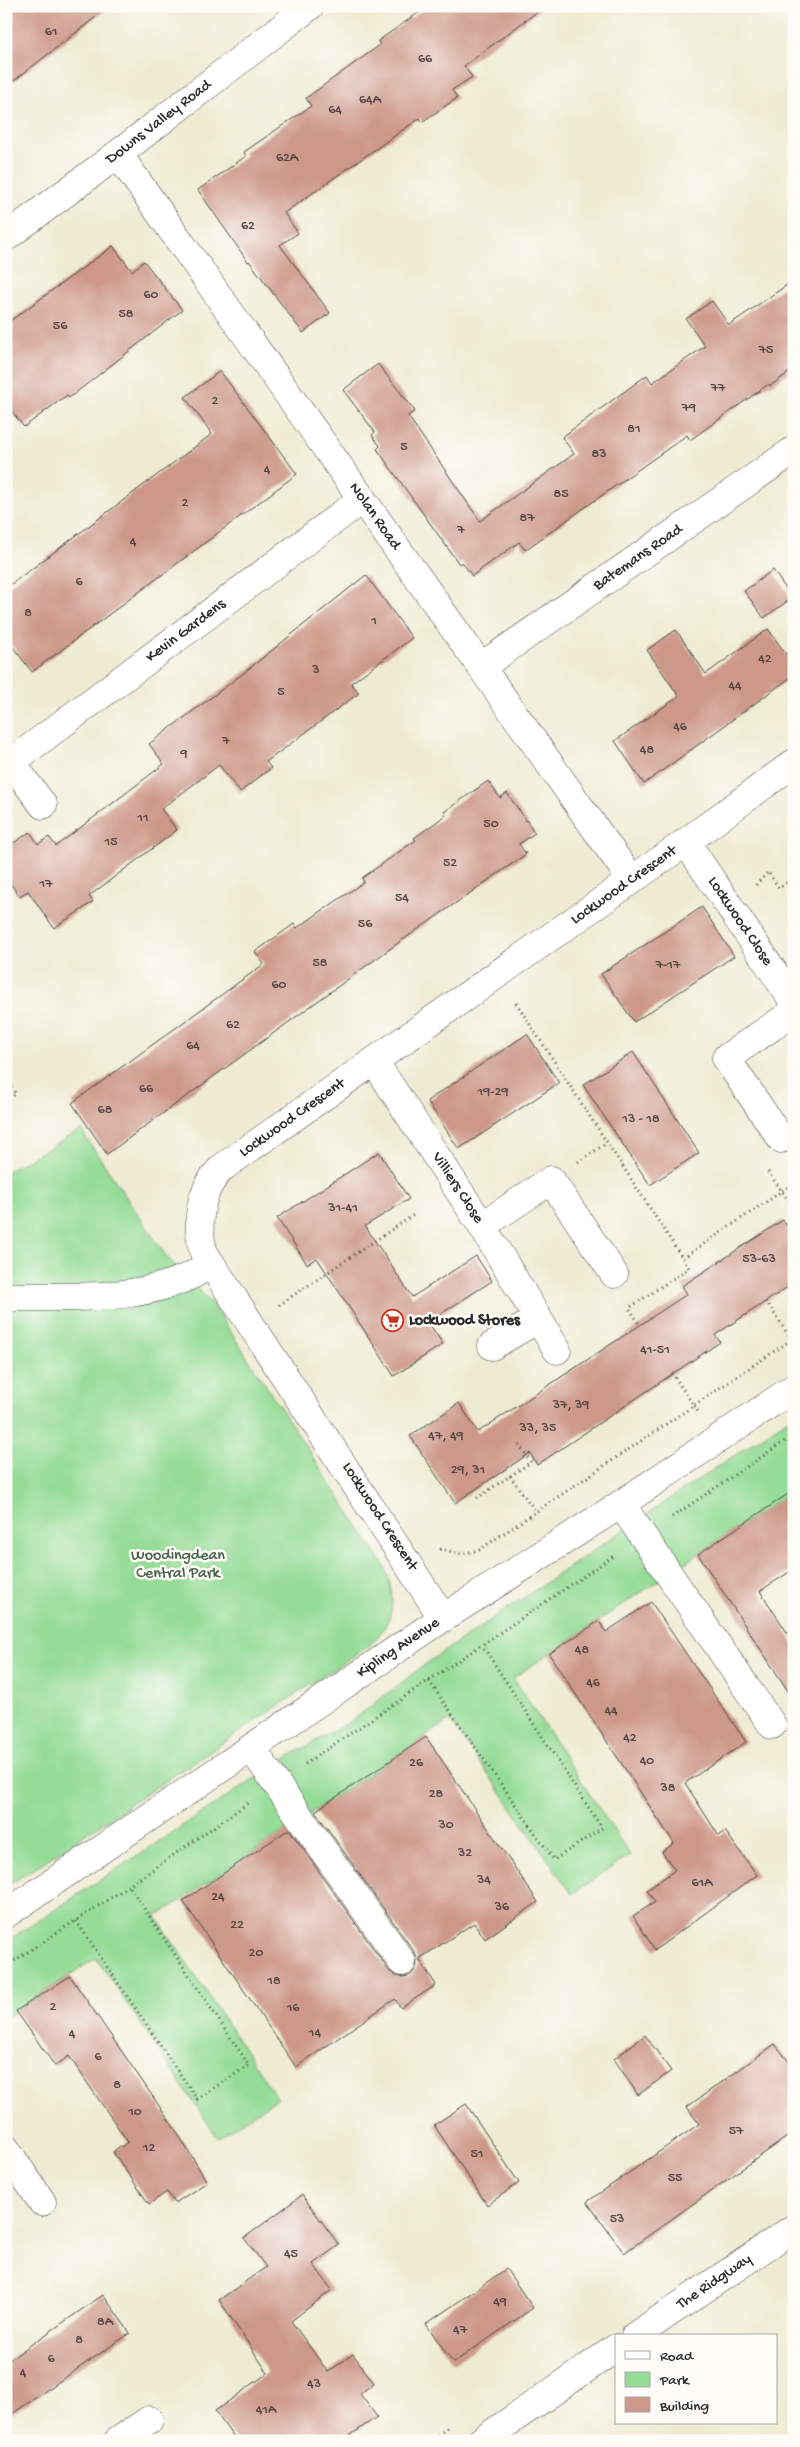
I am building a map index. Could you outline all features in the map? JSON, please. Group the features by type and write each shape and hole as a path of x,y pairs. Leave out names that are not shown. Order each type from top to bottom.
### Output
{"street":[{"name":"Downs Valley Road","path":"6,237 118,154 310,6"},
{"name":"Nolan Road","path":"118,154 361,500 482,666 631,880"},
{"name":"Batemans Road","path":"482,666 794,450"},
{"name":"Kevin Gardens","path":"43,805 9,764 361,500"},
{"name":"Lockwood Crescent","path":"443,1618 211,1264 201,1242 200,1216 202,1201 212,1179 224,1167 686,842 794,762"},
{"name":"Lockwood Close","path":"686,842 794,1002"},
{"path":"781,1138 726,1058 794,1012"},
{"name":"Villiers Close","path":"374,1061 482,1226 557,1350"},
{"path":"482,1226 551,1180 614,1274"},
{"path":"6,1297 87,1296 163,1288 192,1277 211,1264"},
{"path":"492,1346 538,1319"},
{"name":"Kipling Avenue","path":"6,1914 443,1618 621,1504 794,1388"},
{"path":"621,1504 772,1725"},
{"path":"252,1749 402,1962"},
{"path":"6,2149 42,2202"},
{"name":"The Ridgway","path":"638,2334 794,2228"},
{"path":"481,2441 615,2349"},
{"path":"118,2441 149,2420"}],"path":[{"path":"752,889 768,872 779,888 794,878"},
{"path":"514,1001 689,1268 629,1308 640,1325"},
{"path":"6,1079 16,1094 6,1100"},
{"path":"683,1258 794,1183"},
{"path":"274,1308 415,1214"},
{"path":"766,1301 791,1339"},
{"path":"672,1373 717,1439"},
{"path":"6,1966 129,1886 276,1784 794,1435"},
{"path":"477,1498 531,1462 519,1445"},
{"path":"510,1476 536,1512"},
{"path":"429,1681 554,1860 602,1828 482,1645"},
{"path":"76,1921 197,2099 249,2065 129,1886"}],"green space":[{"name":"Woodingdean Central Park","path":"81,1130 166,1256 213,1305 385,1567 392,1601 388,1620 376,1638 367,1647 6,1887 6,1172"},
{"path":"794,1415 794,1490 513,1678 630,1855 572,1894 450,1720 156,1917 277,2098 218,2138 96,1958 6,2017 6,1942 284,1759 353,1720 427,1663"}],"building":[{"path":"6,6 110,6 6,87"},
{"path":"428,6 545,6 464,66 472,77 452,90 457,98 422,122 420,118 284,213 298,233 280,245 330,313 303,333 248,262 198,190 246,156 244,152 311,106 306,98 380,45 378,41"},
{"path":"113,246 132,271 144,261 182,310 69,398 67,395 24,427 6,404 6,324"},
{"path":"794,280 794,369 770,386 769,384 690,440 687,435 525,550 519,542 472,576 462,562 459,564 377,449 380,446 372,435 375,432 343,390 378,364 415,411 408,416 480,521 574,454 562,437 647,375 652,383 705,346 686,319 712,301 729,325"},
{"path":"220,371 297,474 32,672 6,638 6,588 212,434 185,397"},
{"path":"773,570 792,598 764,618 744,591"},
{"path":"366,575 412,638 351,683 359,693 266,762 271,768 240,792 219,765 161,809 177,830 89,896 93,902 54,928 28,891 19,896 6,877 6,848 30,832 38,844 49,837 56,846 109,806 164,764 149,744 241,675"},
{"path":"768,629 794,665 794,675 644,784 615,741 679,696 647,650 676,630 706,674"},
{"path":"488,781 500,798 507,793 535,833 519,844 526,854 384,953 107,1154 72,1103 264,964 255,952 294,924 297,928 364,882 362,878 416,840 414,838 446,815 444,812"},
{"path":"702,907 734,956 634,1022 601,974"},
{"path":"527,1034 559,1083 459,1149 427,1101"},
{"path":"633,1052 699,1153 650,1185 583,1085"},
{"path":"379,1152 409,1199 365,1226 412,1297 476,1256 492,1281 428,1322 443,1344 394,1376 317,1258 307,1264 277,1218"},
{"path":"783,1220 794,1236 794,1283 715,1335 720,1342 537,1465 530,1453 455,1503 410,1436 459,1403 478,1432 687,1294 682,1286"},
{"path":"794,1490 794,1569 760,1591 794,1643 794,1700 698,1554"},
{"path":"651,1602 746,1742 685,1783 719,1836 725,1831 757,1875 655,1950 633,1916 655,1902 647,1890 675,1870 662,1852 674,1843 549,1654 599,1621 606,1632"},
{"path":"426,1737 538,1902 485,1939 474,1923 419,1959 436,1985 401,2008 395,1999 296,2067 183,1901 289,1829 389,1971 396,1976 404,1977 411,1975 416,1968 417,1960 415,1953 315,1811"},
{"path":"70,1976 177,2132 207,2182 175,2203 167,2192 149,2204 113,2152 128,2142 69,2056 55,2066 16,2011"},
{"path":"645,2035 671,2071 638,2095 614,2059"},
{"path":"775,2044 794,2068 794,2132 624,2253 587,2202 699,2124 687,2107"},
{"path":"466,2104 519,2183 487,2205 434,2125"},
{"path":"302,2195 339,2245 313,2264 332,2290 291,2321 328,2372 353,2354 374,2383 360,2394 377,2417 342,2441 236,2441 215,2411 268,2373 219,2300 266,2267 244,2238"},
{"path":"506,2269 533,2308 453,2363 426,2324"},
{"path":"103,2295 130,2333 6,2418 6,2362"}],"place":[{"name":"Lockwood Stores","path":"393,1321"}]}
